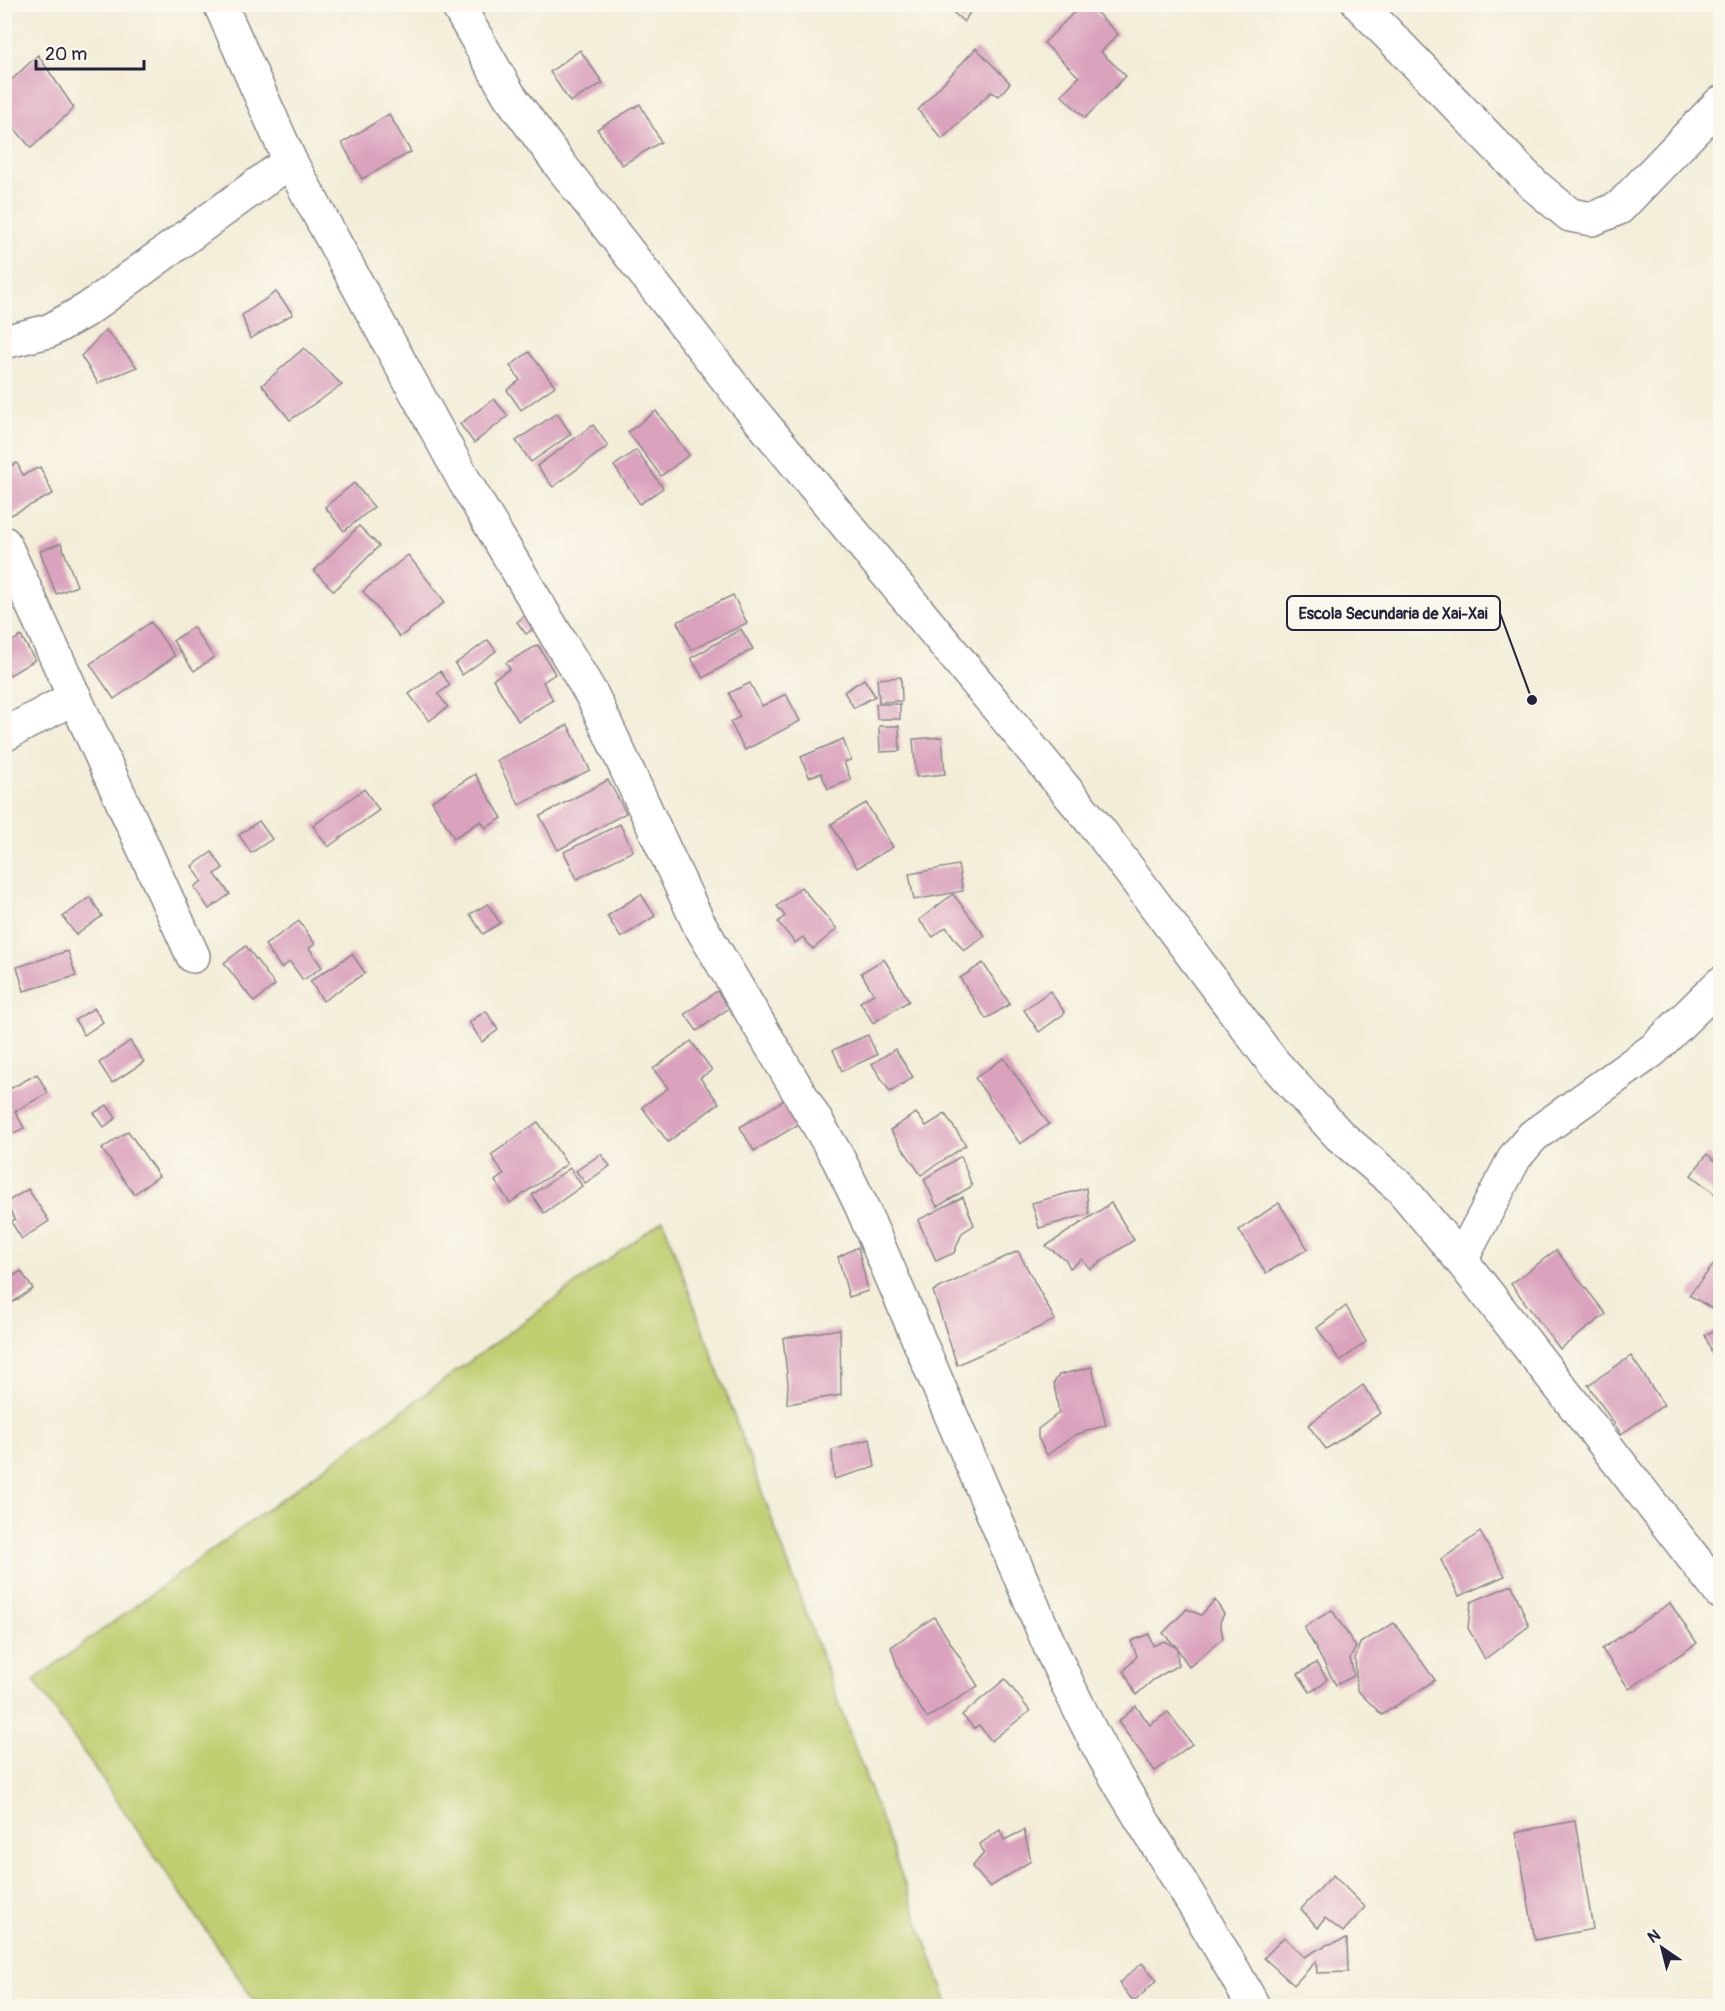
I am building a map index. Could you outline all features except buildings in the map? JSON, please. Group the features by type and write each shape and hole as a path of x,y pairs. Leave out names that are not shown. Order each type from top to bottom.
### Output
{"street":[{"path":"220,4 290,161 465,482 593,697 698,922 838,1158 861,1205 1076,1704 1105,1757 1233,1969 1253,2007"},
{"path":"457,4 510,95 561,166 745,402 1099,830 1272,1061 1339,1135 1401,1188 1461,1260 1720,1592"},
{"path":"1359,4 1534,185 1570,215 1592,219 1619,208 1720,103"},
{"path":"4,342 49,332 88,309 290,161"},
{"path":"4,543 193,956"},
{"path":"4,735 75,698"},
{"path":"1461,1260 1515,1157 1533,1136 1653,1050 1720,984"}],"green space":[{"path":"663,1220 949,2006 258,2006 34,1680"}],"place":[{"name":"Escola Secundaria de Xai-Xai","path":"1532,700"}]}
